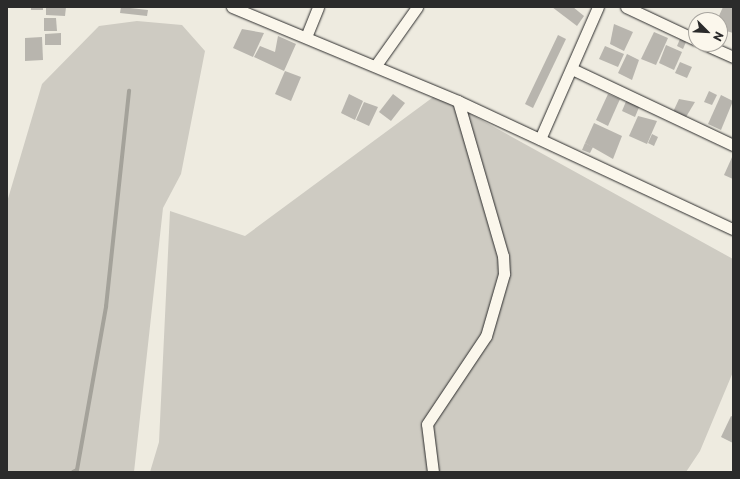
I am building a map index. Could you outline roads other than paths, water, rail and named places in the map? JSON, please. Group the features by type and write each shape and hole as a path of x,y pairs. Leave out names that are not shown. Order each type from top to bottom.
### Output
{"street":[{"path":"232,7 458,101 733,229"},
{"path":"306,37 318,7"},
{"path":"376,66 418,7"},
{"path":"540,139 598,7"},
{"path":"626,7 688,36"},
{"path":"723,52 733,56"},
{"path":"572,69 733,145"},
{"path":"433,472 427,424 486,336 504,274 500,245 458,101"}],"waterway":[{"path":"73,472 77,470 106,307 129,91"}]}
